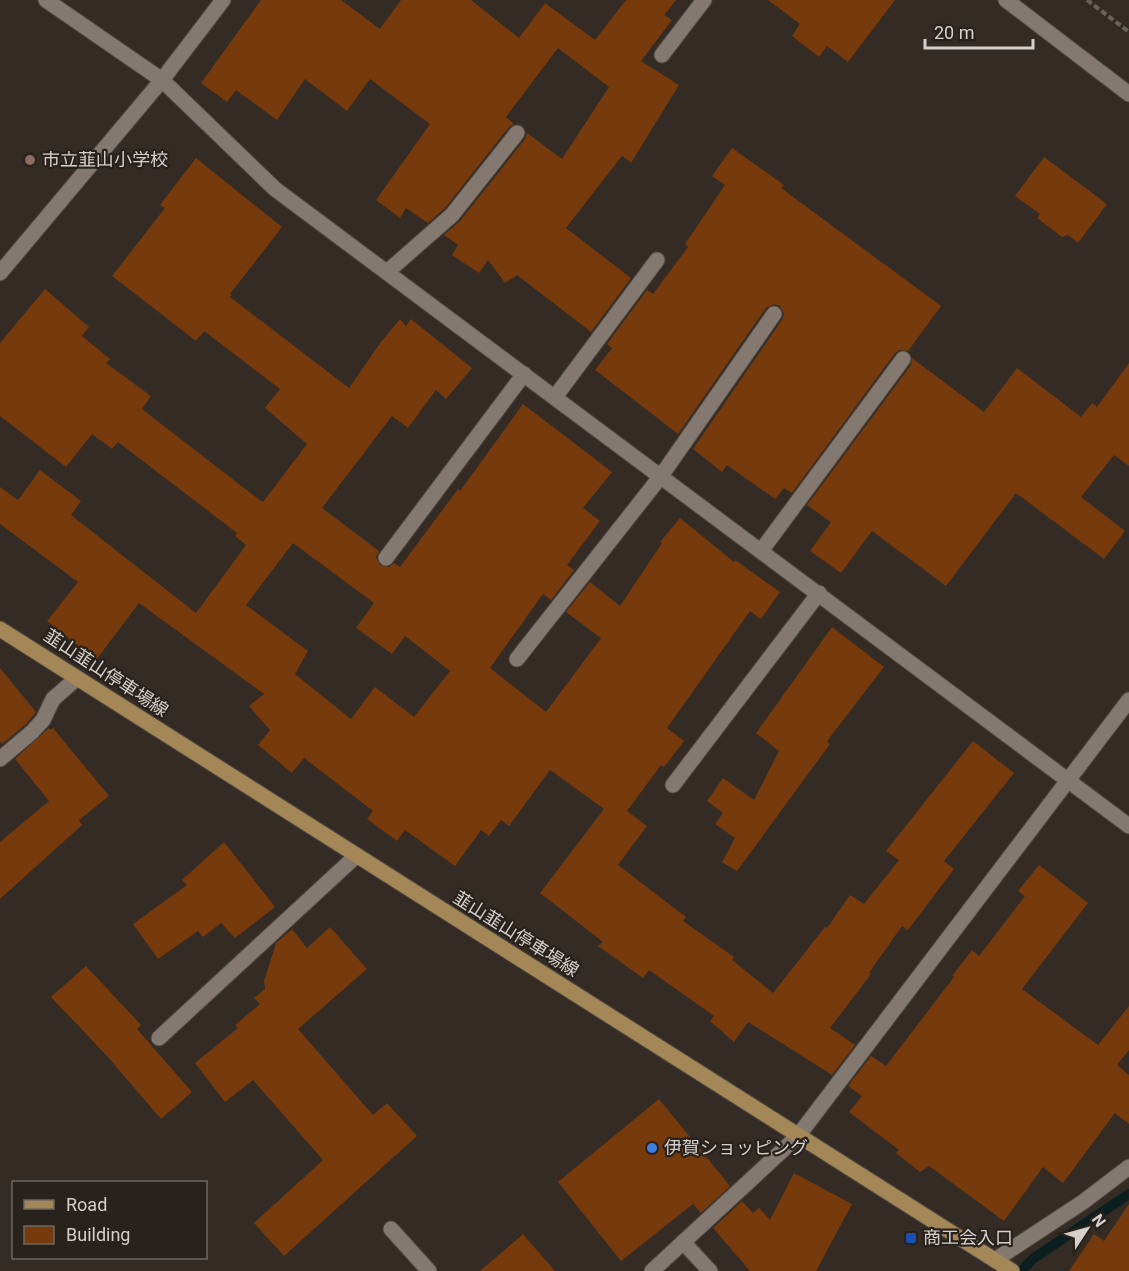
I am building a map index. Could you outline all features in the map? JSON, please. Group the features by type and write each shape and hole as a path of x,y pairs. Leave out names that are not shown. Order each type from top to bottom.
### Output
{"main road":[{"name":"韮山韮山停車場線","path":"0,629 1012,1271"}],"street":[{"path":"46,0 162,80 275,189 1129,826"},
{"path":"0,273 162,80 223,0"},
{"path":"663,55 704,0"},
{"path":"1006,0 1129,94"},
{"path":"387,272 452,215 517,133"},
{"path":"555,397 657,260"},
{"path":"517,659 661,476 774,314"},
{"path":"761,550 903,359"},
{"path":"386,558 524,374"},
{"path":"673,785 819,593"},
{"path":"0,759 32,732 43,720 53,699 77,678"},
{"path":"652,1271 798,1136 1129,700"},
{"path":"159,1038 356,856"},
{"path":"995,1260 1083,1202 1129,1167"},
{"path":"391,1229 429,1271"},
{"path":"683,1242 710,1271"}],"path":[{"path":"1086,0 1129,32"}],"building":[{"path":"261,0 341,0 380,29 401,0 471,0 519,38 545,3 595,40 626,0 676,0 664,15 672,20 641,61 679,85 631,163 622,156 566,228 631,278 591,332 517,275 505,283 488,260 479,273 452,255 458,245 444,235 460,221 525,139 527,133 562,159 609,87 558,48 506,117 514,124 509,127 445,208 428,223 406,208 400,218 376,200 430,124 370,79 347,111 305,79 277,120 236,90 227,102 201,83"},
{"path":"768,0 895,0 848,62 827,46 819,57 792,36 800,24"},
{"path":"732,148 784,185 781,188 941,306 908,351 900,350 895,353 792,493 784,488 775,499 727,465 722,472 693,449 782,320 784,314 780,306 774,304 766,308 678,434 595,370 612,348 607,344 647,290 653,294 688,247 685,244 725,185 712,176"},
{"path":"1044,157 1107,204 1078,243 1068,235 1062,237 1037,218 1040,214 1015,196"},
{"path":"196,158 282,227 230,297 349,388 400,319 406,326 411,319 472,368 446,399 436,390 408,428 392,416 322,508 379,551 376,557 380,565 389,567 394,563 400,567 458,489 460,491 523,404 612,472 583,508 600,521 567,565 574,570 551,600 543,594 490,668 546,712 601,638 566,612 590,582 620,606 662,543 660,542 680,518 734,562 735,560 780,592 761,619 750,611 667,728 684,741 664,767 661,765 627,811 647,826 618,865 686,917 683,921 734,957 732,960 773,993 825,927 827,928 850,895 864,904 899,860 886,851 973,741 1014,773 944,861 954,869 908,930 902,926 869,973 871,974 830,1028 855,1045 832,1075 748,1022 734,1042 710,1021 714,1016 649,970 643,978 598,946 603,942 540,893 604,809 550,770 509,826 501,820 489,836 481,830 455,866 405,830 397,841 367,819 373,811 304,758 292,773 258,745 270,730 249,706 264,694 139,603 96,660 47,621 78,582 0,524 0,487 18,500 40,470 81,501 71,515 196,613 246,545 235,536 237,533 118,442 112,449 92,434 66,467 0,416 0,343 45,289 89,327 82,336 110,359 106,363 151,396 142,409 261,501 263,502 307,444 265,408 280,389 204,331 196,341 112,276 165,208 160,205","holes":["293,543 374,603 356,628 392,654 405,636 450,671 414,717 375,687 351,719 295,674 308,651 246,605"]},
{"path":"912,358 984,412 1017,368 1081,417 1092,403 1097,407 1129,363 1129,466 1114,455 1081,497 1125,531 1104,559 1016,493 946,586 872,531 841,573 810,551 831,522 807,505 911,365"},
{"path":"832,627 884,667 827,741 830,744 737,871 722,862 735,838 715,824 723,813 707,801 723,778 754,800 779,751 756,733"},
{"path":"0,668 36,712 25,725 2,744 0,741"},
{"path":"49,728 50,730 53,728 109,796 79,820 82,825 0,899 0,842 49,801 15,759"},
{"path":"224,842 275,907 235,938 221,923 203,937 198,931 158,959 133,924 187,885 182,880"},
{"path":"1039,865 1088,903 1022,989 1098,1045 1129,1006 1129,1050 1117,1065 1129,1075 1129,1124 1115,1113 1063,1183 1043,1167 1004,1221 929,1166 920,1172 896,1153 899,1150 849,1112 862,1096 848,1086 871,1056 886,1066 972,950 979,956 1025,896 1018,891"},
{"path":"330,927 367,969 298,1029 373,1115 387,1103 417,1136 284,1256 254,1223 323,1160 253,1080 225,1102 195,1063 238,1028 235,1025 260,1004 254,998 265,989 264,981 276,943 292,929 307,948"},
{"path":"86,966 141,1025 137,1029 192,1092 161,1119 107,1056 51,997"},
{"path":"659,1099 730,1186 701,1213 693,1204 621,1261 558,1182"},
{"path":"794,1173 852,1204 816,1271 750,1271 713,1228 742,1201 753,1213 759,1208 770,1220"},
{"path":"1129,1204 1129,1271 1069,1271 1094,1234 1104,1241"},
{"path":"523,1234 555,1271 480,1271"}],"waterway":[{"path":"1021,1271 1034,1258 1129,1194"}],"place":[{"name":"市立韮山小学校","path":"30,160"},
{"name":"伊賀ショッピング","path":"652,1148"},
{"name":"商工会入口","path":"911,1238"}]}
